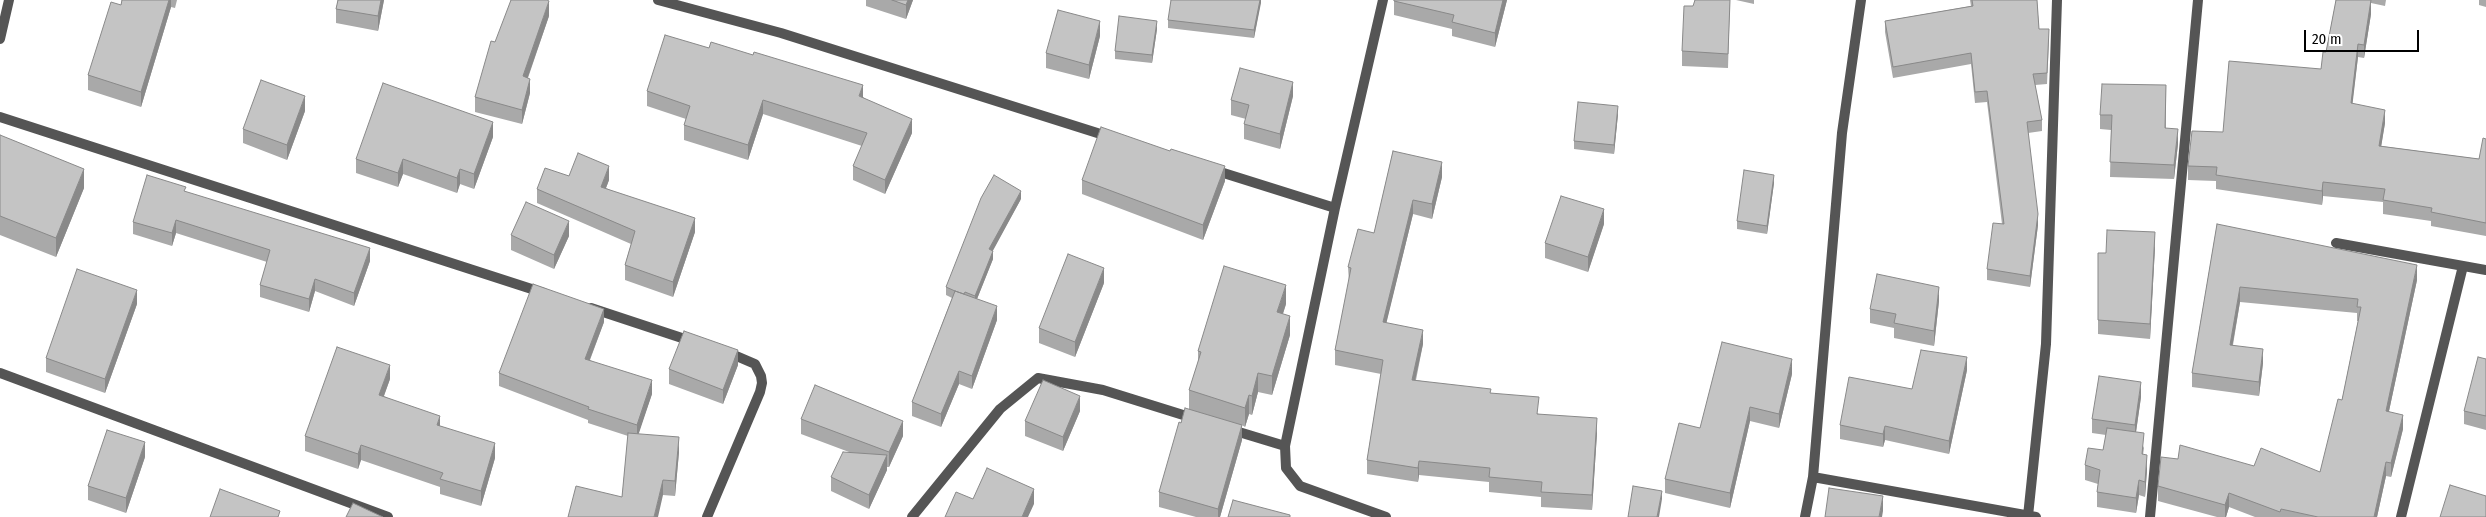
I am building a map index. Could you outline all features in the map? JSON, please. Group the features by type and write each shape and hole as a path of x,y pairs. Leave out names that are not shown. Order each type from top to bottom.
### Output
{"street":[{"path":"0,39 9,0"},
{"path":"658,0 781,33 1119,140"},
{"path":"1383,0 1335,208 1285,446 1286,468 1300,486 1386,517"},
{"path":"1805,517 1812,477 1842,133 1861,0"},
{"path":"1812,477 2032,516 2046,344 2057,0"},
{"path":"2150,517 2198,0"},
{"path":"0,117 558,298"},
{"path":"1203,167 1335,208"},
{"path":"2336,243 2486,270"},
{"path":"2400,517 2463,266"},
{"path":"578,304 700,344"},
{"path":"707,517 762,383 759,369 755,364 720,350"},
{"path":"0,373 388,517"},
{"path":"912,517 1000,409 1038,378 1103,390 1203,421"},
{"path":"1221,426 1285,446"}],"building":[{"path":"122,0 169,0 141,92 88,75 111,2 121,5"},
{"path":"338,0 381,0 378,16 336,9"},
{"path":"511,0 549,1 523,76 530,79 522,110 475,97 491,41 495,42"},
{"path":"892,0 908,0 906,5"},
{"path":"1171,0 1260,0 1254,30 1168,20"},
{"path":"1394,0 1503,0 1495,33 1452,22 1454,15"},
{"path":"1695,0 1730,0 1728,54 1682,51 1684,6 1693,6"},
{"path":"1972,0 2037,0 2039,29 2049,29 2047,73 2033,74 2042,120 2027,122 2038,214 2030,276 1987,269 1993,223 2004,224 1987,91 1975,92 1971,53 1893,67 1885,21 1973,6"},
{"path":"2336,0 2371,0 2364,45 2358,44 2351,103 2385,110 2379,146 2479,159 2483,138 2486,139 2486,223 2431,212 2432,208 2383,200 2385,189 2323,182 2322,191 2216,175 2217,167 2188,166 2192,131 2223,132 2229,61 2321,69 2323,52 2326,52"},
{"path":"1058,10 1100,21 1089,65 1046,53"},
{"path":"1119,16 1157,21 1152,55 1115,51"},
{"path":"665,35 709,48 711,42 753,55 754,52 863,85 859,96 912,119 885,180 853,166 867,133 763,100 748,145 684,125 690,106 647,91"},
{"path":"1240,68 1293,82 1280,134 1244,124 1249,105 1231,100"},
{"path":"261,80 305,96 287,145 243,129"},
{"path":"383,83 493,122 474,174 460,169 457,178 403,159 398,173 356,159"},
{"path":"2102,84 2166,85 2165,128 2178,129 2174,165 2110,162 2112,115 2100,115"},
{"path":"1578,102 1618,106 1614,145 1574,141"},
{"path":"1101,127 1170,151 1171,149 1225,166 1203,225 1082,180"},
{"path":"0,135 84,169 56,238 0,216"},
{"path":"1393,151 1442,162 1432,204 1413,200 1383,322 1423,330 1412,380 1491,389 1490,393 1539,397 1537,414 1597,418 1592,495 1541,492 1542,482 1489,477 1490,468 1419,461 1418,468 1367,460 1383,360 1335,350 1351,268 1348,267 1358,229 1374,233"},
{"path":"578,153 609,166 601,187 695,218 673,282 625,265 635,231 537,189 545,168 569,176"},
{"path":"1744,170 1774,175 1767,226 1737,221"},
{"path":"147,175 186,187 184,191 370,248 354,293 315,279 309,299 260,285 270,250 176,220 172,233 133,222"},
{"path":"994,175 1021,191 989,249 993,251 975,296 965,292 964,294 946,287 981,198"},
{"path":"1561,196 1604,209 1588,257 1545,243"},
{"path":"526,202 569,221 554,255 511,235"},
{"path":"2217,224 2417,265 2386,411 2403,415 2391,463 2386,462 2374,517 2318,517 2281,509 2280,512 2229,493 2225,505 2158,486 2161,457 2178,459 2180,445 2254,466 2261,448 2320,472 2338,399 2342,400 2361,307 2357,307 2358,299 2240,287 2230,345 2263,349 2259,382 2192,373"},
{"path":"2107,230 2155,232 2150,324 2098,320 2098,253 2106,253"},
{"path":"1068,254 1104,268 1075,342 1039,328"},
{"path":"1224,266 1286,285 1277,312 1290,316 1272,376 1258,373 1252,396 1249,395 1245,408 1189,390 1201,352 1198,351"},
{"path":"77,269 137,290 105,379 46,358"},
{"path":"1877,274 1939,287 1934,331 1894,323 1896,314 1870,309"},
{"path":"533,284 604,309 585,359 652,380 637,425 588,409 589,407 499,373"},
{"path":"955,291 997,306 972,376 959,371 941,414 912,402"},
{"path":"684,331 738,350 723,390 669,369"},
{"path":"1722,342 1792,359 1779,414 1750,407 1730,493 1665,479 1679,423 1700,428"},
{"path":"337,347 390,365 379,395 440,416 437,425 495,443 481,491 440,479 443,473 361,445 358,454 305,436"},
{"path":"1921,350 1967,357 1949,441 1885,426 1883,434 1840,425 1849,377 1912,389"},
{"path":"2478,357 2486,359 2486,416 2464,411"},
{"path":"2099,376 2141,382 2135,425 2092,419"},
{"path":"1043,380 1080,396 1063,437 1025,421"},
{"path":"815,385 903,421 889,452 801,419"},
{"path":"1185,408 1242,425 1218,509 1159,492 1179,422 1181,423"},
{"path":"2107,428 2144,433 2142,454 2147,455 2145,482 2139,480 2136,498 2097,492 2100,470 2085,465 2088,448 2103,450"},
{"path":"107,430 145,442 126,498 88,486"},
{"path":"628,433 679,437 675,481 663,480 654,517 568,517 576,486 622,497"},
{"path":"843,452 887,455 869,495 831,477"},
{"path":"987,468 1034,489 1022,517 945,517 956,492 973,499"},
{"path":"2450,485 2486,496 2486,517 2440,517"},
{"path":"1633,486 1662,491 1657,517 1628,517"},
{"path":"1829,488 1883,496 1879,517 1825,517"},
{"path":"220,489 280,511 278,517 210,517"},
{"path":"1233,500 1290,515 1290,517 1228,517"},
{"path":"353,503 383,517 346,517"}]}
